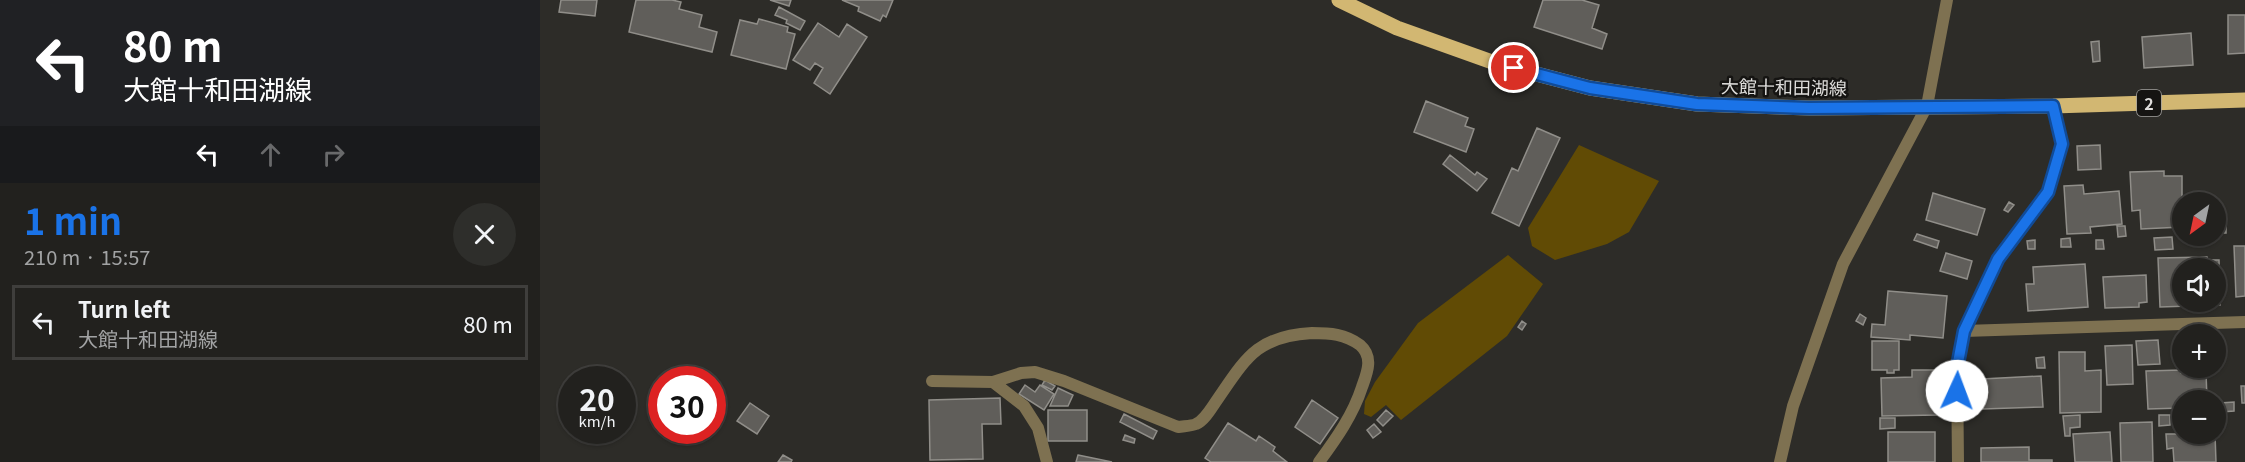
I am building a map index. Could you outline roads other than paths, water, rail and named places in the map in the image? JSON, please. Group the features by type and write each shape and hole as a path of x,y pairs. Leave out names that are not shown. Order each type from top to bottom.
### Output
{"main road":[{"name":"大館十和田湖線","path":"1339,0 1396,28 1495,63 1590,88 1697,104 1809,108 2053,106 2245,100"}],"street":[{"path":"1780,462 1793,406 1843,264 1928,106 1947,0"},
{"path":"1958,462 1957,368 1964,331 1998,259 2048,192 2062,144 2053,106"},
{"path":"1964,331 2245,322"},
{"path":"932,381 993,382 1021,373 1035,372 1064,381 1178,427 1196,424 1207,414 1246,358 1271,340 1299,334 1327,333 1350,338 1364,349 1369,366 1357,403 1319,462"},
{"path":"993,382 1024,406 1038,428 1047,462"}]}
